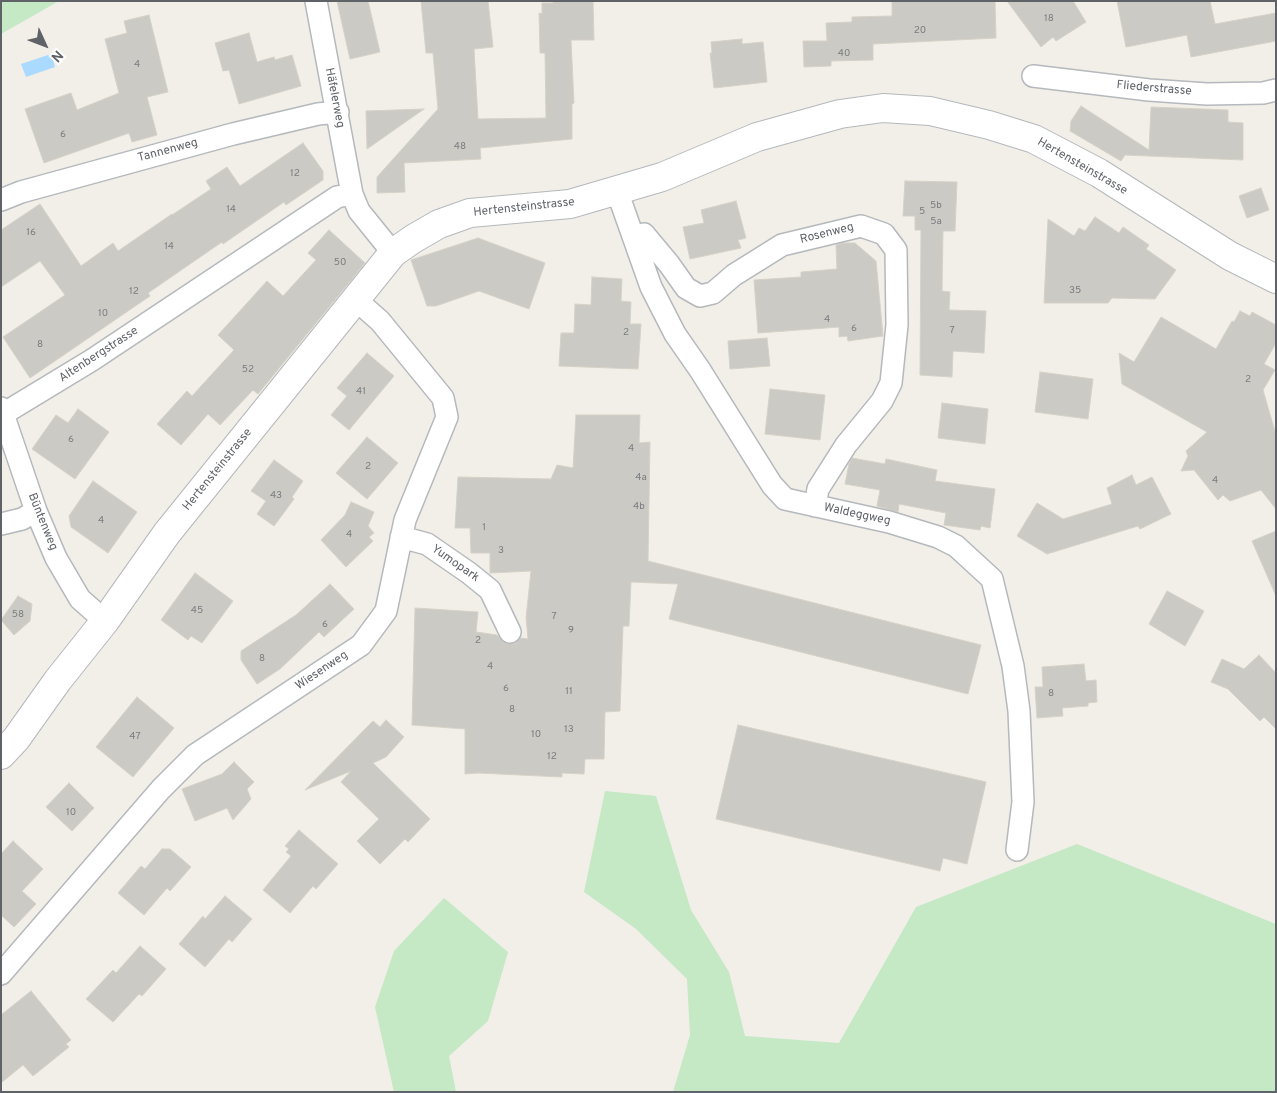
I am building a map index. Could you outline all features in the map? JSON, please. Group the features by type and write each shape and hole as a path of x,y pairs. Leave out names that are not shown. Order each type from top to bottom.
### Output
{"street":[{"name":"Häfelerweg","path":"316,1 352,194 359,211 393,253"},
{"name":"Fliederstrasse","path":"1033,76 1149,90 1207,94 1263,93 1276,90"},
{"name":"Hertensteinstrasse","path":"1,755 16,739 58,680 105,621 167,533 355,299 393,253 439,224 470,213 570,204 662,177 757,137 840,114 883,108 930,112 989,125 1034,139 1099,173 1230,256 1276,279"},
{"name":"Tannenweg","path":"1,200 30,190 233,134 318,114 338,112"},
{"name":"Waldeggweg","path":"617,190 651,287 675,334 700,370 772,485 785,499 889,522 938,537 956,546 992,580 1013,666 1019,711 1023,802 1017,850"},
{"name":"Altenbergstrasse","path":"2,411 92,360 337,197 352,194"},
{"name":"Rosenweg","path":"634,236 644,234 686,288 700,296 713,293 734,274 782,245 861,226 884,234 896,250 898,325 891,384 882,401 846,445 818,488 815,506"},
{"name":"Wiesenweg","path":"1,974 161,789 195,755 361,645 386,611 405,520 447,416 443,398 380,321 355,299"},
{"name":"Büntenweg","path":"2,411 36,511 56,558 80,599 105,621"},
{"path":"1,524 22,519 36,511"},
{"name":"Yumopark","path":"401,537 427,544 490,590 510,632"}],"green space":[{"path":"1,1 59,1 1,34"},
{"path":"605,791 656,796 691,910 729,972 745,1036 839,1043 916,907 1077,844 1276,924 1276,1092 673,1092 690,1035 687,979 636,929 584,892"},
{"path":"444,898 508,952 488,1021 449,1056 456,1092 394,1092 375,1007 394,951"}],"water":[{"path":"51,54 55,67 26,77 21,64"}],"building":[{"path":"337,1 368,1 380,52 350,59"},
{"path":"421,1 488,1 493,47 474,49 478,119 546,118 545,53 540,53 539,13 542,14 542,3 553,3 553,1 593,1 594,40 571,40 574,103 572,104 572,139 480,148 481,159 404,163 405,192 377,193 377,177 438,109 433,53 426,53"},
{"path":"892,1 995,1 996,38 873,44 873,60 831,61 831,66 804,67 803,41 827,41 826,23 852,22 852,17 892,16"},
{"path":"1007,1 1073,1 1086,22 1056,41 1053,37 1041,47"},
{"path":"1117,1 1210,1 1215,24 1276,13 1276,41 1191,57 1187,35 1126,47"},
{"path":"149,15 168,92 147,97 157,135 132,142 129,133 44,163 25,109 71,93 77,110 119,93 105,39 127,33 124,21"},
{"path":"249,33 257,62 274,57 275,60 292,55 301,86 239,104 229,70 223,71 215,43"},
{"path":"742,39 742,44 763,42 767,82 714,88 710,53 712,53 711,42"},
{"path":"1081,106 1149,150 1151,107 1228,110 1228,122 1243,123 1243,160 1125,155 1121,161 1070,131 1071,121"},
{"path":"424,109 367,149 366,111"},
{"path":"303,143 323,171 323,180 286,205 284,202 223,244 222,242 148,293 150,296 30,378 3,337 65,295 40,261 1,287 1,230 40,204 81,266 113,243 118,251 211,189 206,181 227,167 240,186"},
{"path":"905,181 957,182 955,231 943,231 942,291 950,292 949,310 986,311 984,353 953,351 952,377 920,375 921,230 915,230 915,216 903,216"},
{"path":"1261,188 1269,210 1247,218 1239,196"},
{"path":"736,201 746,238 738,240 741,248 690,259 683,227 704,223 701,210"},
{"path":"1095,217 1119,233 1123,227 1149,245 1146,249 1176,270 1155,299 1112,298 1108,303 1044,303 1048,219 1074,236 1079,228 1085,231"},
{"path":"329,230 365,263 258,394 253,390 220,425 208,414 181,445 157,424 187,391 192,396 234,350 218,335 267,281 283,296 316,260 308,253"},
{"path":"478,238 545,263 529,309 479,291 436,306 427,306 411,260"},
{"path":"855,243 876,261 883,336 848,341 847,336 839,337 839,327 758,333 754,280 801,277 801,272 837,269 836,245"},
{"path":"592,277 622,279 621,301 631,302 630,324 641,324 638,369 559,366 561,333 574,333 575,304 591,305"},
{"path":"1240,311 1250,316 1252,312 1276,325 1276,343 1264,364 1275,370 1263,390 1276,435 1276,509 1261,490 1230,501 1223,495 1218,500 1194,470 1181,471 1188,456 1186,451 1207,432 1122,384 1119,353 1134,362 1161,317 1216,349"},
{"path":"767,338 770,366 730,369 728,341"},
{"path":"367,353 394,376 349,430 331,415 347,396 337,388"},
{"path":"1040,372 1093,379 1088,419 1035,412"},
{"path":"770,389 825,395 820,440 765,434"},
{"path":"942,403 988,409 985,444 938,438"},
{"path":"78,409 109,432 75,479 32,449 56,415 68,423"},
{"path":"576,415 640,415 639,443 650,442 648,561 981,645 968,694 669,619 678,584 631,582 629,626 623,626 620,711 605,712 604,759 585,759 584,774 562,773 562,777 465,774 465,729 412,725 415,608 478,612 476,632 497,635 503,642 509,644 516,643 521,638 528,639 526,618 531,571 490,573 490,553 471,553 470,528 455,528 458,477 551,479 557,465 573,468"},
{"path":"367,437 398,463 367,499 336,473"},
{"path":"852,458 885,464 886,459 937,470 935,481 995,489 990,528 981,526 980,530 944,525 946,513 899,504 898,512 877,506 880,490 845,484"},
{"path":"274,460 303,481 292,497 294,499 274,526 257,514 266,501 251,491"},
{"path":"1132,475 1136,485 1152,477 1171,514 1140,529 1138,526 1047,554 1017,536 1037,503 1063,519 1112,504 1107,488"},
{"path":"93,481 137,512 108,553 71,527 69,516"},
{"path":"351,502 374,512 368,526 374,533 369,537 373,541 346,567 321,540 345,515"},
{"path":"1276,531 1276,596 1252,541"},
{"path":"195,573 233,601 202,643 191,636 188,640 161,620"},
{"path":"330,584 354,609 324,637 319,632 280,669 257,684 241,660 241,651 296,615"},
{"path":"1167,591 1204,611 1185,646 1149,624"},
{"path":"18,596 32,604 30,621 14,635 1,620"},
{"path":"1259,655 1276,673 1276,729 1264,717 1260,721 1228,689 1211,682 1222,659 1244,669"},
{"path":"1084,664 1086,681 1096,680 1097,702 1088,703 1088,706 1062,708 1063,716 1037,718 1035,687 1043,687 1042,667"},
{"path":"137,697 174,728 133,777 96,747"},
{"path":"386,720 404,737 386,757 373,763 430,819 408,842 405,839 380,864 357,841 379,819 341,782 351,771 305,790 373,721 380,727"},
{"path":"738,725 986,782 967,864 943,858 940,871 716,819"},
{"path":"234,762 254,782 247,789 251,799 233,820 227,808 195,821 182,789 222,774"},
{"path":"69,783 94,808 72,831 46,807"},
{"path":"299,830 338,864 316,889 313,886 290,913 263,890 291,856 286,852 289,849 285,846"},
{"path":"13,841 43,869 22,891 36,904 14,927 1,915 1,854"},
{"path":"162,849 170,849 191,867 170,891 167,888 144,915 118,893 141,866 145,869"},
{"path":"225,896 252,919 232,942 229,939 205,967 179,944 203,916 205,919"},
{"path":"140,946 166,969 142,996 139,994 113,1022 86,999 113,970 116,973"},
{"path":"31,991 71,1040 66,1044 69,1047 33,1076 23,1065 1,1083 1,1015"}]}
